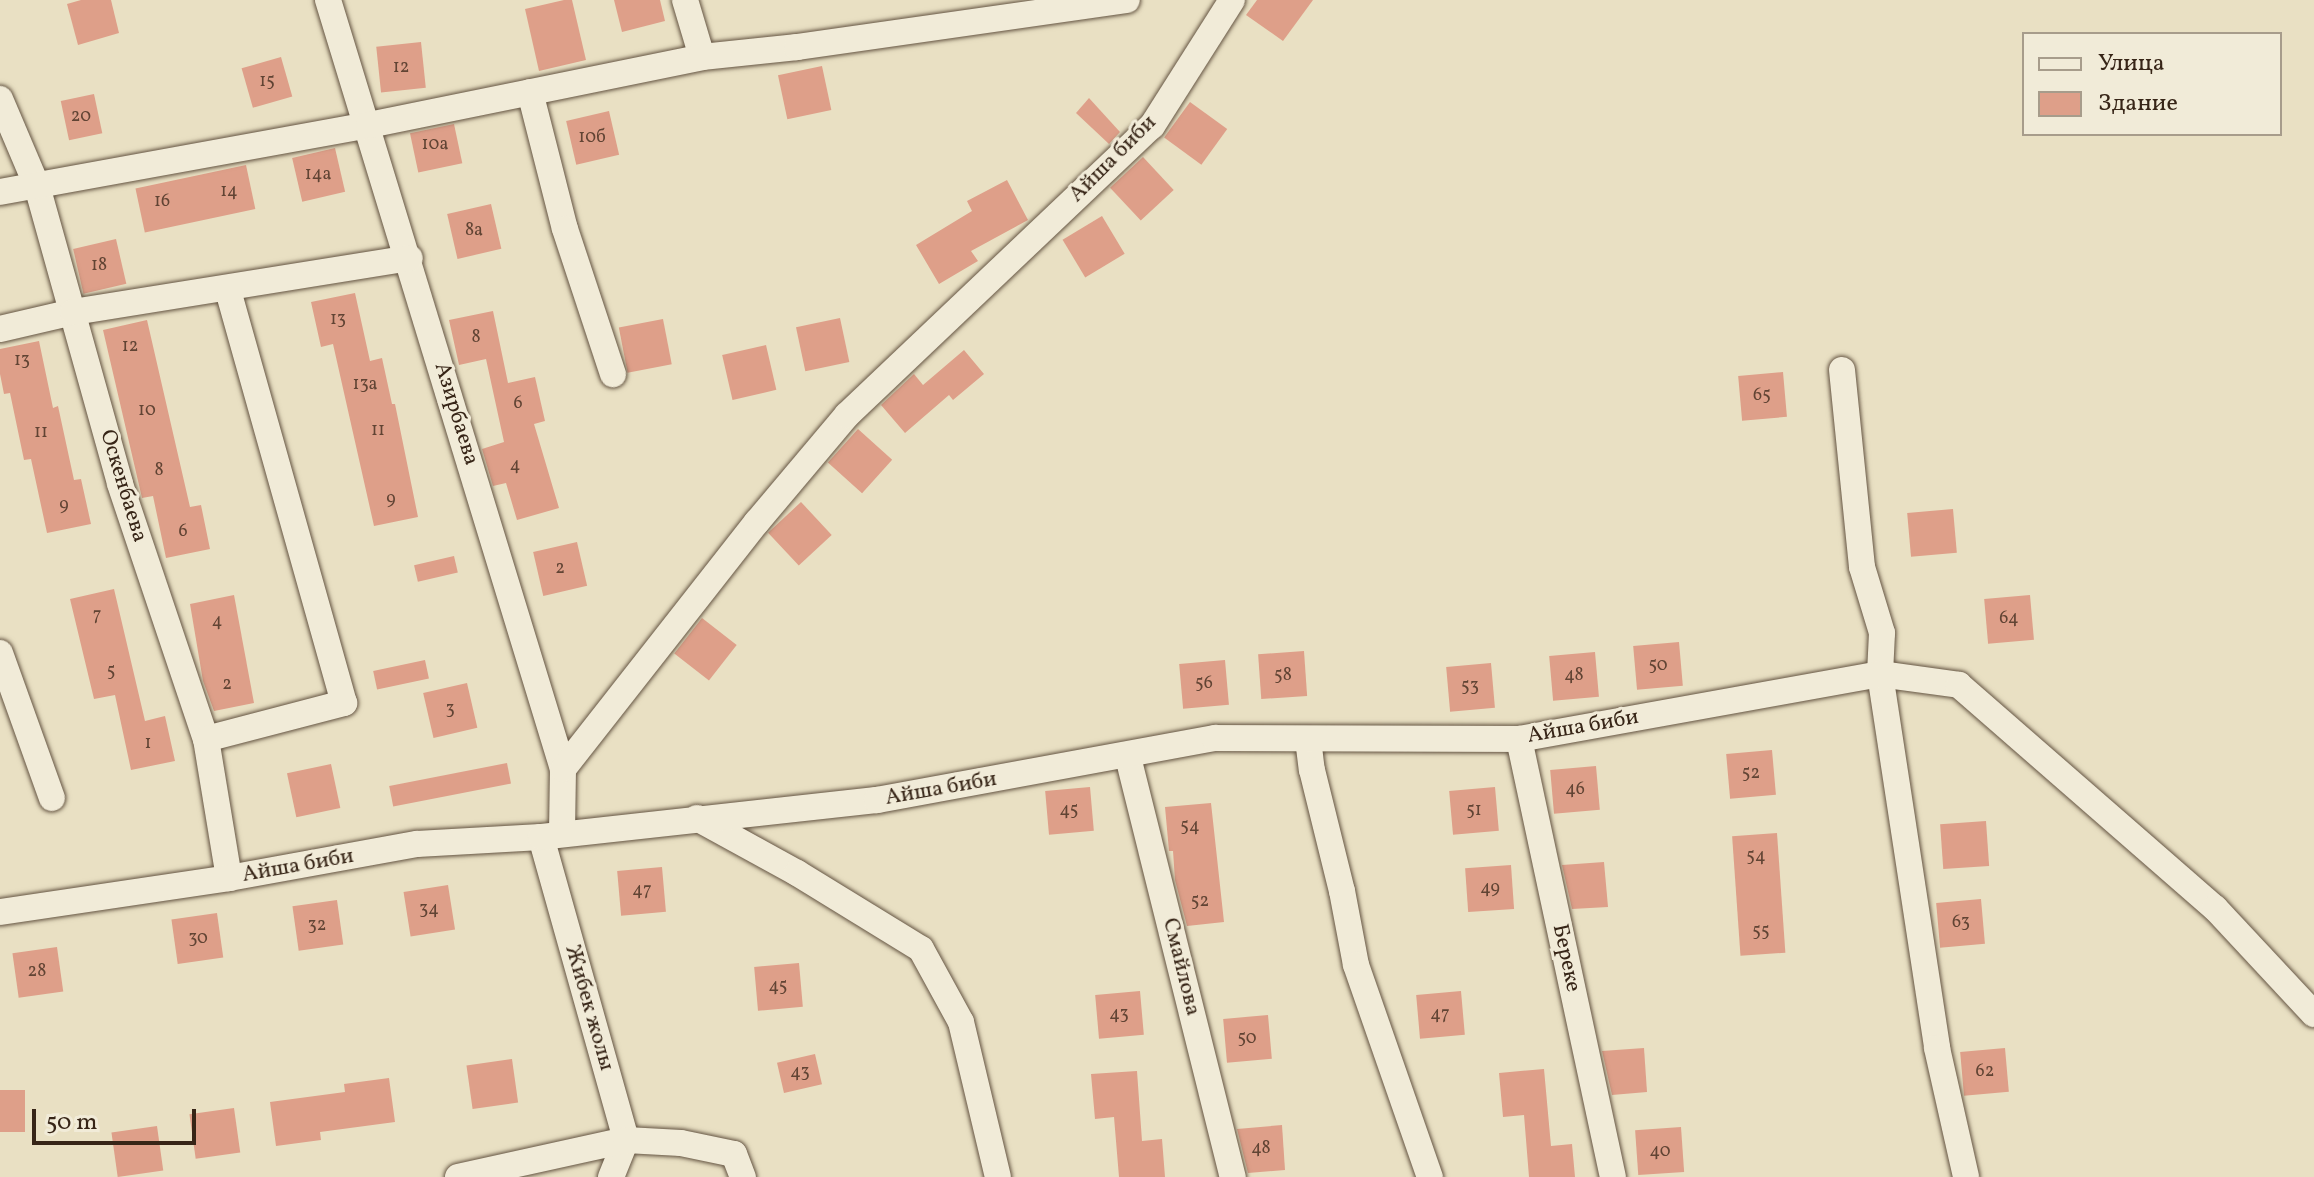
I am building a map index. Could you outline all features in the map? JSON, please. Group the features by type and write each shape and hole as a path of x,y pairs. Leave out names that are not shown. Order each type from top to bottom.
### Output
{"street":[{"name":"Азирбаева","path":"328,0 410,258 563,769 552,834"},
{"path":"685,0 702,57"},
{"path":"0,192 369,125 702,57 797,47 1127,0"},
{"name":"Айша биби","path":"563,769 757,522 847,415 1152,126 1232,0"},
{"path":"530,92 565,229 613,374"},
{"name":"Оскенбаева","path":"0,99 37,186 120,484 206,739 229,878"},
{"path":"0,329 73,312 228,290 410,258"},
{"path":"206,739 344,703 228,290"},
{"path":"1842,370 1862,567 1882,633 1880,674 1937,1048 1966,1177"},
{"path":"0,653 52,798"},
{"name":"Айша биби","path":"0,912 229,878 417,844 552,834 877,800 1128,757 1215,738 1519,739 1880,674 1959,685 2215,908 2314,1014"},
{"path":"1308,739 1312,770 1342,891 1356,965 1430,1177"},
{"name":"Береке","path":"1519,739 1613,1177"},
{"name":"Смайлова","path":"1128,757 1233,1177"},
{"path":"697,818 797,873 921,949 961,1022 998,1177"},
{"name":"Жибек жолы","path":"552,834 626,1140"},
{"path":"611,1177 626,1140"},
{"path":"458,1177 626,1140 681,1143 734,1154 743,1177"}],"building":[{"path":"81,0 111,0 119,33 78,45 67,4"},
{"path":"572,0 586,60 539,71 525,9"},
{"path":"614,0 660,0 665,21 622,32"},
{"path":"1257,0 1313,0 1283,41 1246,15"},
{"path":"421,42 426,88 381,92 376,47"},
{"path":"281,57 292,96 253,108 242,68"},
{"path":"822,66 831,110 787,119 778,75"},
{"path":"94,94 102,133 69,140 61,101"},
{"path":"1089,98 1120,132 1109,144 1076,113"},
{"path":"1190,102 1227,129 1201,165 1164,138"},
{"path":"609,111 619,155 576,165 566,121"},
{"path":"454,124 462,163 418,172 410,133"},
{"path":"335,148 345,192 302,202 292,158"},
{"path":"1143,157 1174,190 1141,221 1110,188"},
{"path":"246,165 255,209 145,233 135,188"},
{"path":"1007,180 1028,220 971,251 978,261 939,284 916,245 972,211 967,201"},
{"path":"491,204 501,249 458,259 447,214"},
{"path":"1102,216 1125,254 1085,277 1063,240"},
{"path":"116,239 126,284 83,294 73,249"},
{"path":"355,293 370,361 382,358 392,404 395,404 418,517 374,526 333,344 321,347 311,302"},
{"path":"493,311 508,383 535,377 545,421 534,424 559,508 517,520 506,483 493,486 482,449 504,442 486,359 459,365 449,320"},
{"path":"840,318 849,362 805,371 796,327"},
{"path":"663,319 672,364 628,373 619,328"},
{"path":"147,320 190,507 201,505 210,549 166,558 153,496 142,498 103,330"},
{"path":"39,341 53,408 58,406 74,480 81,479 91,524 47,533 31,459 24,460 10,393 4,394 0,374 0,349"},
{"path":"766,345 776,390 733,400 722,355"},
{"path":"964,350 984,374 953,400 949,395 905,433 881,405 914,374 923,385"},
{"path":"1783,372 1787,417 1742,421 1738,376"},
{"path":"858,429 892,460 862,493 828,462"},
{"path":"801,502 832,535 799,566 768,533"},
{"path":"1953,509 1957,553 1911,557 1907,513"},
{"path":"577,542 587,586 543,596 533,552"},
{"path":"454,556 458,573 418,582 414,565"},
{"path":"114,589 145,721 165,716 175,761 131,770 115,695 94,699 70,599"},
{"path":"234,595 254,703 214,711 203,681 190,604"},
{"path":"2030,595 2034,640 1988,644 1984,599"},
{"path":"702,618 737,645 709,681 674,653"},
{"path":"1679,642 1683,686 1637,690 1633,646"},
{"path":"1304,651 1307,696 1261,699 1258,654"},
{"path":"1595,652 1599,697 1553,701 1549,656"},
{"path":"425,660 429,679 377,690 373,671"},
{"path":"1225,660 1229,705 1183,709 1179,664"},
{"path":"1491,663 1495,708 1450,712 1446,667"},
{"path":"467,683 477,728 434,738 423,693"},
{"path":"1772,750 1776,795 1730,799 1726,754"},
{"path":"507,763 511,784 393,807 389,786"},
{"path":"331,764 340,808 296,817 287,773"},
{"path":"1596,766 1600,810 1554,814 1550,770"},
{"path":"1090,787 1094,831 1049,835 1045,791"},
{"path":"1495,787 1499,831 1453,835 1449,791"},
{"path":"1211,803 1224,922 1187,926 1175,880 1173,851 1169,851 1165,807"},
{"path":"1986,821 1989,866 1943,869 1940,824"},
{"path":"1777,833 1785,953 1740,956 1732,836"},
{"path":"1604,862 1608,907 1572,909 1562,865"},
{"path":"1511,865 1514,909 1468,912 1465,868"},
{"path":"662,867 666,912 621,916 617,871"},
{"path":"448,885 455,929 411,936 404,892"},
{"path":"1981,899 1985,944 1940,948 1936,903"},
{"path":"337,900 343,945 299,951 292,906"},
{"path":"217,913 223,958 178,964 171,919"},
{"path":"57,947 63,992 19,998 12,953"},
{"path":"799,963 803,1007 758,1011 754,967"},
{"path":"1140,991 1144,1035 1099,1039 1095,995"},
{"path":"1461,991 1465,1035 1420,1039 1416,995"},
{"path":"1268,1015 1272,1059 1227,1063 1223,1019"},
{"path":"1644,1048 1647,1092 1612,1095 1602,1051"},
{"path":"2005,1048 2009,1092 1964,1096 1960,1052"},
{"path":"815,1054 822,1084 784,1093 777,1063"},
{"path":"512,1059 518,1103 473,1109 466,1065"},
{"path":"1544,1069 1551,1146 1572,1144 1575,1177 1529,1177 1524,1115 1503,1117 1499,1073"},
{"path":"1137,1071 1142,1141 1162,1139 1165,1177 1119,1177 1114,1117 1095,1119 1091,1074"},
{"path":"389,1078 395,1122 320,1132 321,1140 276,1146 270,1102 345,1092 344,1084"},
{"path":"0,1090 25,1090 25,1132 0,1132"},
{"path":"234,1108 240,1153 196,1159 189,1114"},
{"path":"1282,1125 1285,1170 1248,1173 1237,1129"},
{"path":"157,1126 163,1171 118,1177 111,1132"},
{"path":"1681,1127 1684,1172 1638,1175 1635,1130"}]}
